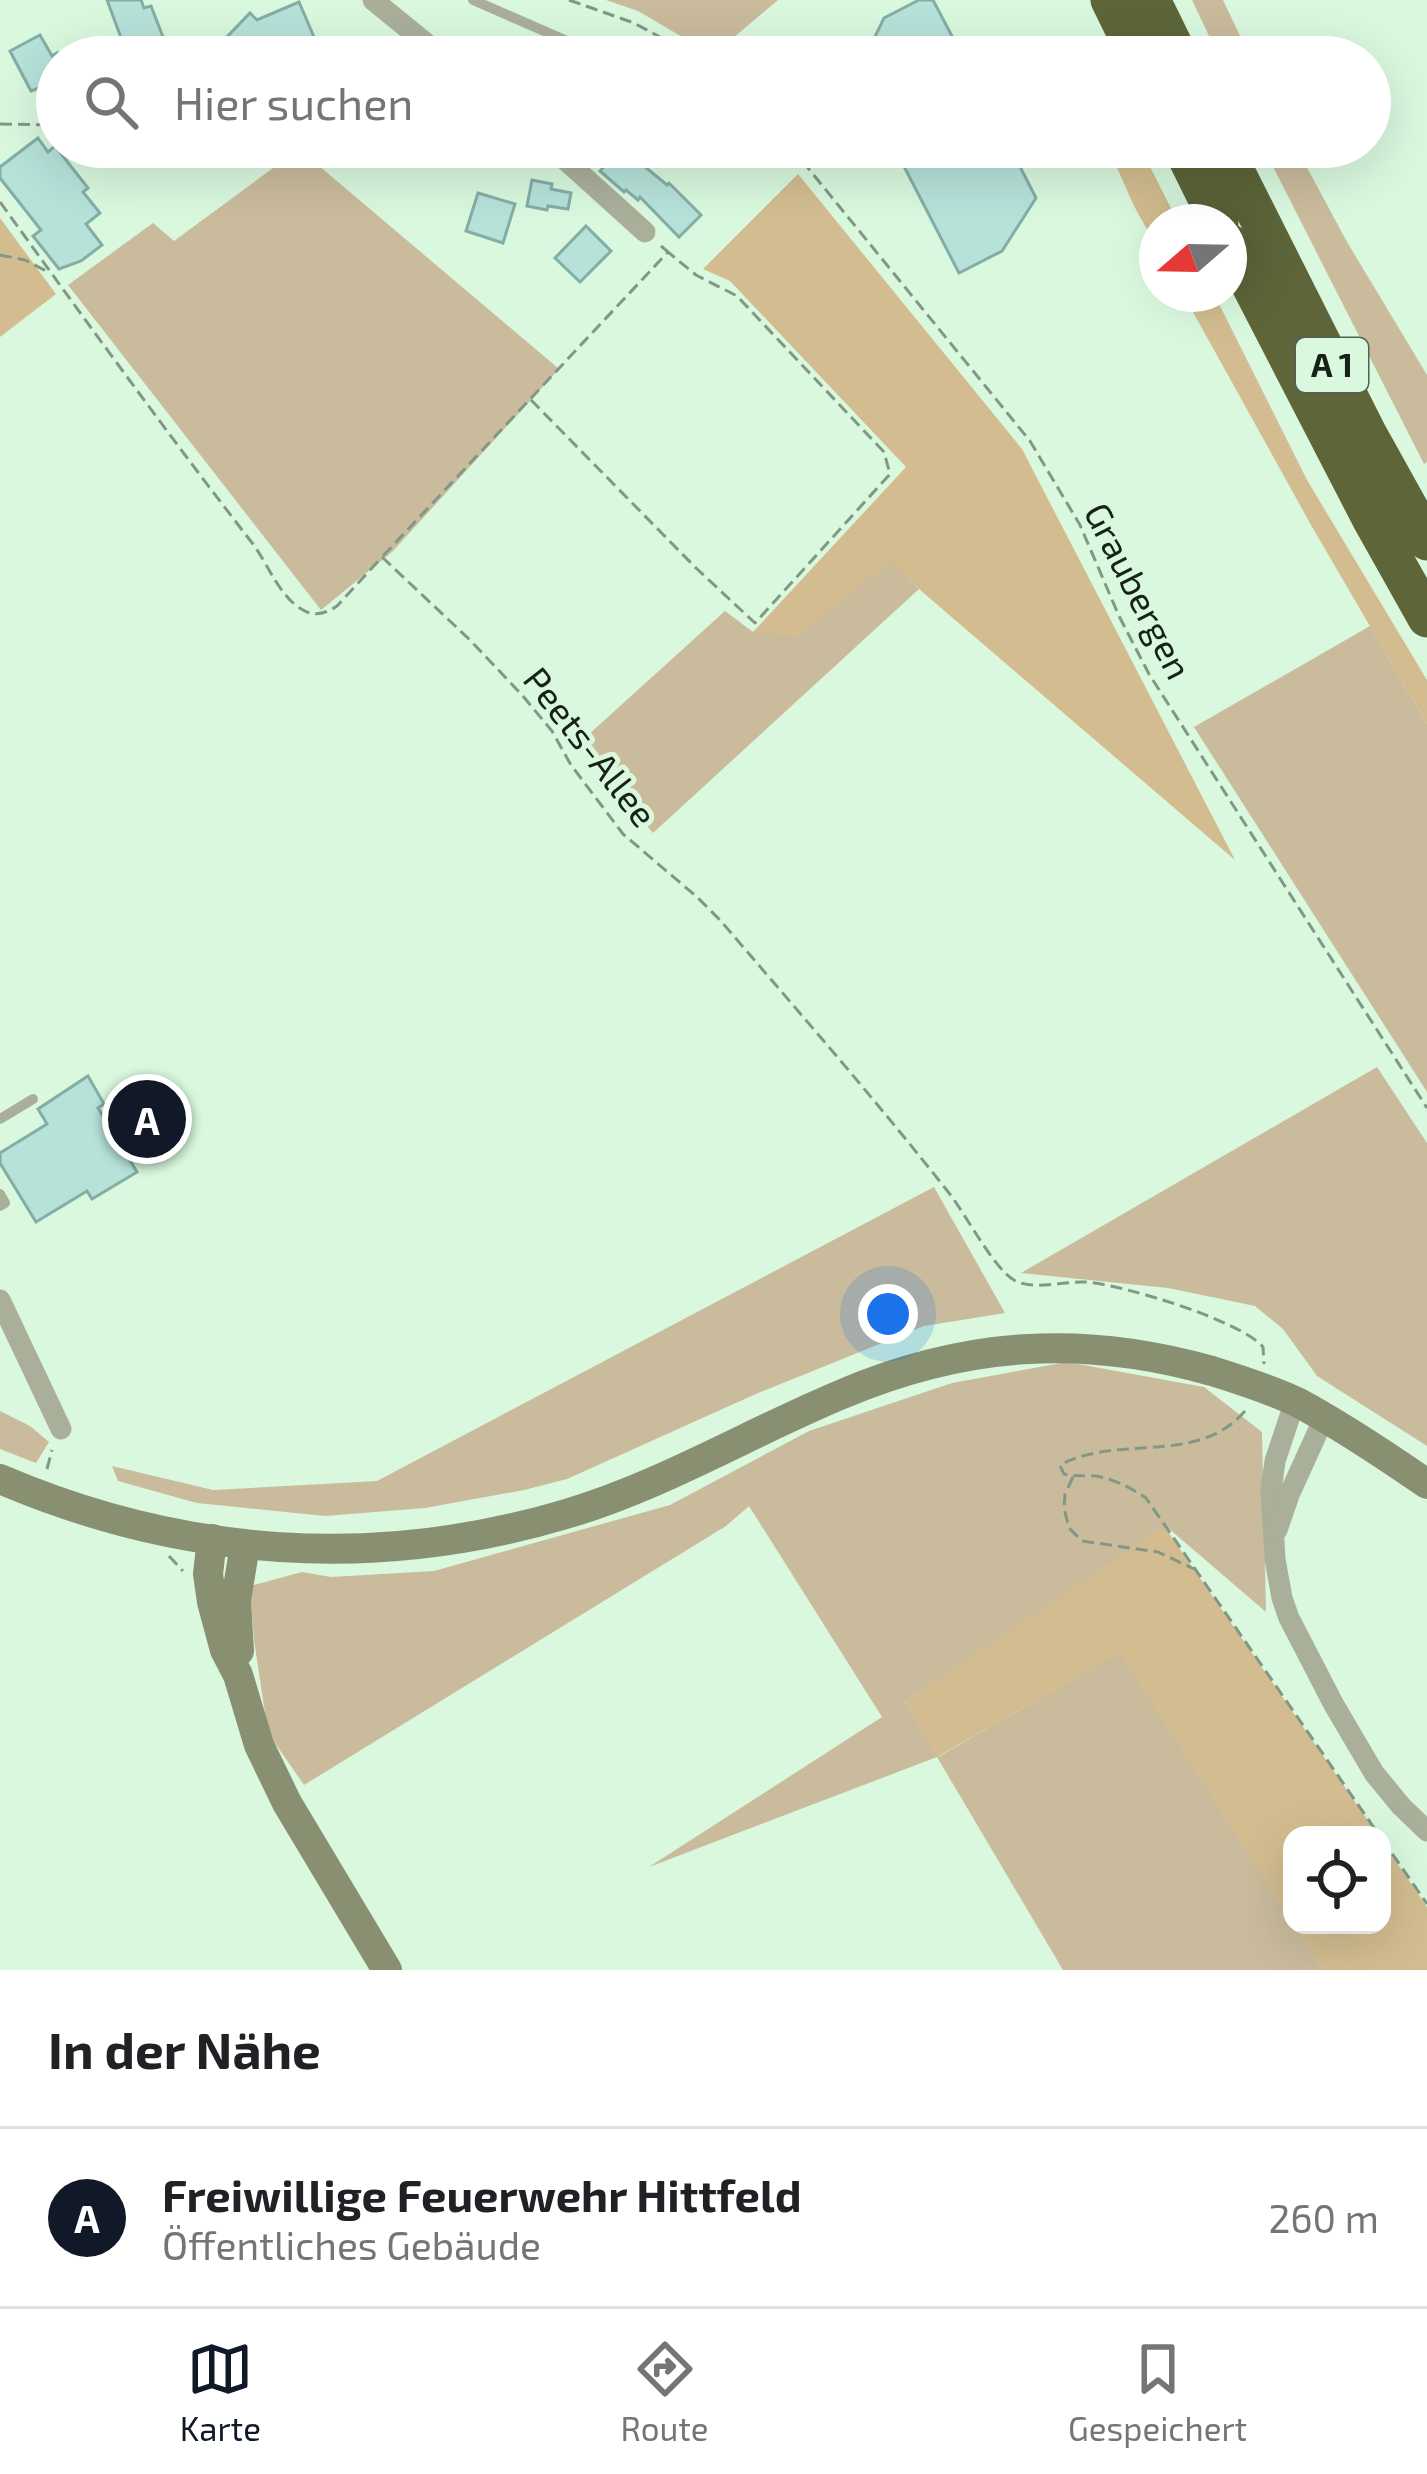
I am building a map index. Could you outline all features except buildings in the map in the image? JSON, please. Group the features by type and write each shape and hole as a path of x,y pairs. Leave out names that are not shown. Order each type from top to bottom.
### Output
{"highway":[{"path":"1110,0 1159,30"},
{"path":"1192,168 1210,204"},
{"name":"A 1","path":"1234,168 1427,541"},
{"name":"A 1","path":"1247,278 1427,618"}],"street":[{"path":"373,0 412,36"},
{"path":"574,168 644,232"},
{"path":"0,1300 61,1429"},
{"path":"0,1479 104,1518 245,1545 335,1551 457,1541 621,1495 880,1380 949,1359 1035,1347 1105,1349 1164,1358 1260,1386 1324,1418 1427,1484"},
{"path":"1295,1401 1270,1491 1274,1559 1282,1598 1334,1705 1374,1773 1427,1831"},
{"path":"1274,1537 1324,1418"},
{"path":"212,1539 208,1574 212,1602 259,1745 287,1803 388,1970"},
{"path":"238,1676 236,1600 245,1545"}],"lane":[{"path":"473,0 556,36"},
{"path":"0,1119 33,1099"},
{"path":"0,1194 5,1203 0,1206"}],"path":[{"path":"569,0 658,36"},
{"path":"0,124 36,124"},
{"name":"Graubergen","path":"807,168 1030,441 1080,525 1149,674 1427,1108"},
{"path":"0,202 289,598 317,614 338,606 668,252"},
{"path":"531,400 755,623 890,474 884,452 737,296 697,275 644,232"},
{"path":"0,255 25,260 51,274"},
{"name":"Peets-Allee","path":"382,557 522,695 623,834 720,920 885,1112 965,1213 1004,1274 1028,1285 1084,1282 1147,1294 1250,1334 1263,1347 1264,1362"},
{"path":"1252,1403 1224,1431 1204,1441 1076,1457 1060,1466 1064,1474 1093,1475 1146,1498 1373,1826"},
{"path":"46,1471 61,1429"},
{"path":"1073,1477 1064,1508 1069,1528 1082,1541 1158,1552 1196,1569"},
{"path":"1391,1852 1427,1904"}],"shaded area":[{"path":"606,0 778,0 735,36 681,36 638,11"},
{"path":"1192,0 1223,0 1240,36 1209,36"},
{"path":"273,168 321,168 559,369 392,552 321,610 68,285 153,223 174,241"},
{"path":"1117,168 1151,168 1169,204 1139,204 1139,215"},
{"path":"1274,168 1307,168 1427,375 1424,464"},
{"path":"798,174 1022,449 1235,860 891,561 797,637 753,632 906,467 730,281 703,269"},
{"path":"0,218 56,294 0,337"},
{"path":"1193,312 1223,312 1307,480 1427,680 1427,724"},
{"path":"891,560 919,589 653,833 577,745 725,611 753,632"},
{"path":"1370,626 1427,724 1427,1092 1194,727"},
{"path":"1377,1067 1427,1143 1427,1446 1317,1376 1283,1329 1255,1306 1168,1288 1021,1273"},
{"path":"934,1187 1005,1313 924,1326 758,1393 567,1479 425,1508 325,1516 197,1503 118,1481 112,1466 213,1490 377,1481"},
{"path":"1067,1362 1204,1387 1262,1432 1266,1612 1167,1527 905,1702 938,1757 1120,1652 1283,1907 1283,1934 1300,1934 1323,1970 1063,1970 937,1757 649,1867 882,1717 749,1506 726,1526 304,1785 268,1733 250,1586 302,1572 331,1577 434,1571 670,1505 809,1431 952,1383"},
{"path":"0,1411 49,1442 36,1463 0,1449"},
{"path":"1164,1526 1372,1826 1283,1826 1283,1908 1120,1653 937,1757 905,1702"},
{"path":"1391,1854 1427,1907 1427,1970 1323,1970 1300,1934 1391,1934"}],"place":[{"name":"Freiwillige Feuerwehr Hittfeld","path":"147,1119"}]}
